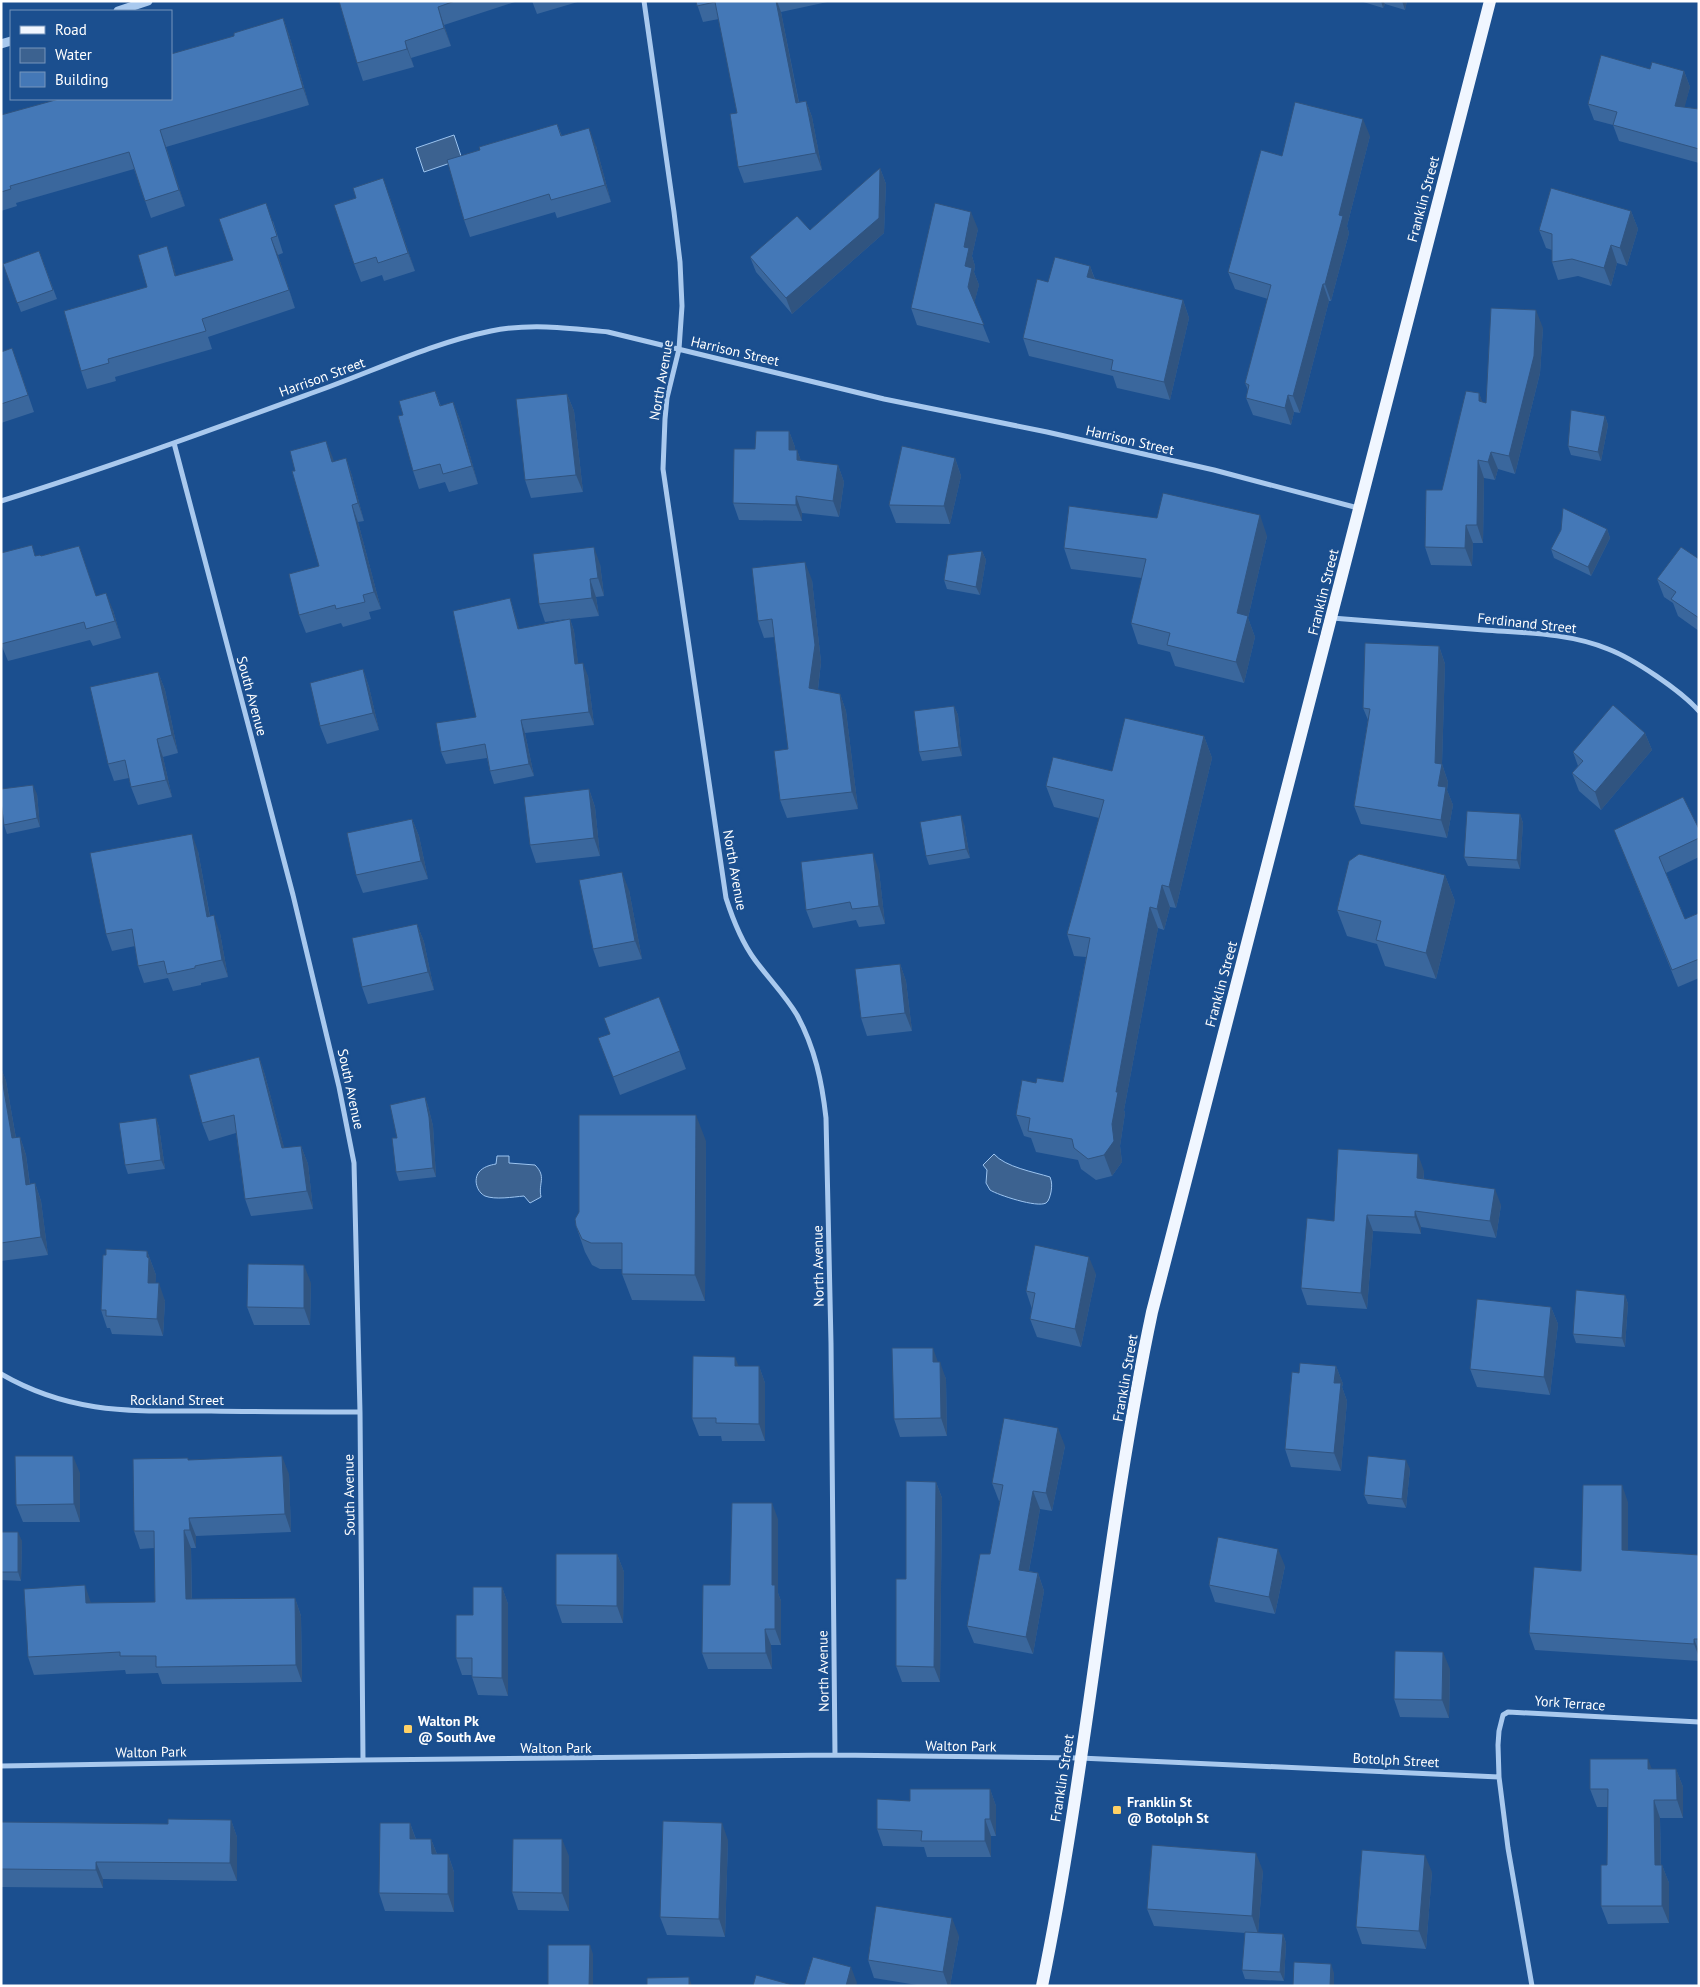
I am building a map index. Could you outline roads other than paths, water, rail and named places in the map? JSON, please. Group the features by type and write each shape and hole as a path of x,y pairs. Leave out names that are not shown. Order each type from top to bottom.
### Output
{"main road":[{"name":"Franklin Street","path":"1042,1986 1057,1906 1128,1449 1152,1312 1490,1"}],"street":[{"path":"121,10 148,1"},
{"name":"North Avenue","path":"644,1 668,160 680,262 682,313 679,349 666,405 662,443 663,469 726,898 733,921 754,959 787,1001 800,1022 816,1060 826,1118 831,1343 835,1755"},
{"name":"Harrison Street","path":"1,501 174,443 443,344 491,330 571,328 608,332 884,398 1047,432 1214,470 1360,508"},
{"name":"South Avenue","path":"174,443 293,895 348,1124 354,1163 360,1412 363,1760"},
{"name":"Ferdinand Street","path":"1332,618 1534,633 1584,641 1609,649 1634,663 1671,688 1699,711"},
{"name":"Rockland Street","path":"1,1374 19,1385 65,1402 114,1411 360,1412"},
{"name":"York Terrace","path":"1499,1777 1499,1731 1503,1715 1508,1712 1699,1722"},
{"name":"Walton Park","path":"1,1766 835,1755 1080,1758"},
{"name":"Botolph Street","path":"1080,1758 1499,1777"},
{"path":"1499,1777 1508,1848 1532,1986"}],"water":[{"path":"454,135 462,159 424,172 416,148"},
{"path":"994,1154 1012,1166 1050,1177 1051,1190 1047,1202 1035,1204 1009,1198 990,1190 986,1183 987,1170 983,1165"},
{"path":"497,1156 509,1156 509,1163 535,1165 541,1173 541,1197 530,1203 524,1196 494,1198 482,1194 477,1186 477,1175 481,1170 496,1164"}],"place":[{"name":"Walton Pk @ South Ave","path":"408,1729"},
{"name":"Franklin St @ Botolph St","path":"1117,1810"}]}
